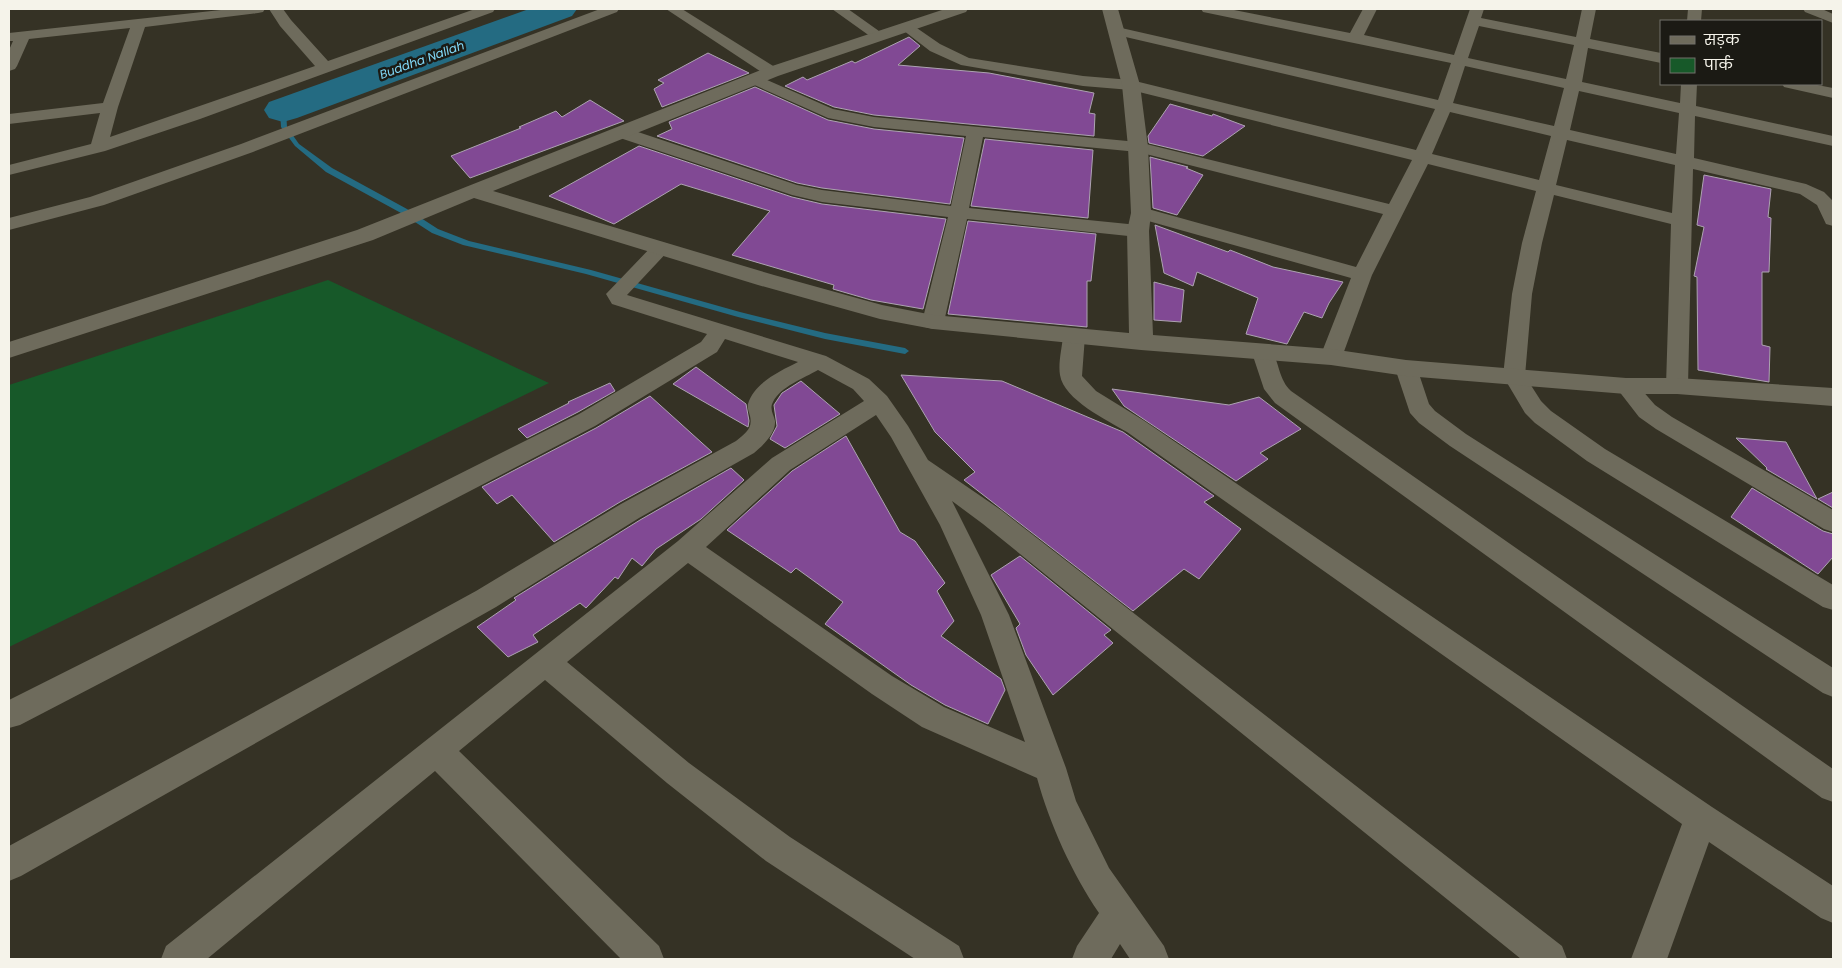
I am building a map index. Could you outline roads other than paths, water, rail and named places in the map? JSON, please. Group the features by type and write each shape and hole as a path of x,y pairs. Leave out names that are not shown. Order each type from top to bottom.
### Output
{"street":[{"path":"9,66 16,36 139,24 258,9"},
{"path":"276,9 285,22 325,67"},
{"path":"9,170 99,147 194,115 488,9"},
{"path":"9,224 97,201 248,148 612,9"},
{"path":"673,9 772,72"},
{"path":"839,9 879,36"},
{"path":"9,350 365,235 772,72 960,9"},
{"path":"1110,9 1131,85 1138,147 1141,342"},
{"path":"1209,9 1355,38 1833,142"},
{"path":"1355,38 1370,9"},
{"path":"1589,9 1573,85 1546,187 1522,294 1523,390 1558,430 1833,599"},
{"path":"1809,9 1833,19"},
{"path":"1331,357 1362,275 1422,157 1444,107 1476,15 1581,42 1660,58"},
{"path":"99,147 110,107 139,24"},
{"path":"906,27 949,57 966,62 1083,81 1131,85 1681,221"},
{"path":"1117,31 1560,132 1812,192 1828,204 1833,220"},
{"path":"756,80 828,113 846,118 1138,147 1393,211"},
{"path":"1677,386 1681,221 1689,85"},
{"path":"1802,85 1815,86 1833,92"},
{"path":"9,120 110,107"},
{"path":"933,322 976,131"},
{"path":"623,133 792,189 854,201 959,213 1139,222 1362,275"},
{"path":"471,191 880,312 933,322 1072,356 1141,342 1269,370 1833,787"},
{"path":"661,248 616,294 619,299 818,361 861,384 879,402 900,432 952,524 995,615 1061,804 1097,880 1151,959"},
{"path":"9,715 587,420 709,348 721,330"},
{"path":"1072,356 1075,385 1087,396 1135,426 1701,818 1833,906"},
{"path":"1269,370 1331,357 1408,374 1523,390 1636,398 1677,386 1833,398"},
{"path":"9,864 486,599 630,511 745,447 763,430 764,423 760,407 762,399 782,381 818,361"},
{"path":"1408,374 1418,407 1427,417 1458,440 1833,684"},
{"path":"1636,398 1691,440 1833,522"},
{"path":"179,959 687,548 781,464 879,402"},
{"path":"918,463 992,517 1548,959"},
{"path":"687,548 875,680 933,717 1050,768"},
{"path":"545,662 678,773 778,849 946,959"},
{"path":"436,750 646,959"},
{"path":"1649,959 1701,818"},
{"path":"1090,959 1120,913"}],"waterway":[{"name":"Buddha Nallah","path":"283,110 560,9"},
{"path":"283,110 284,127 297,145 329,170 404,211 435,231 466,243 588,272 738,314 825,336 905,351"}]}
